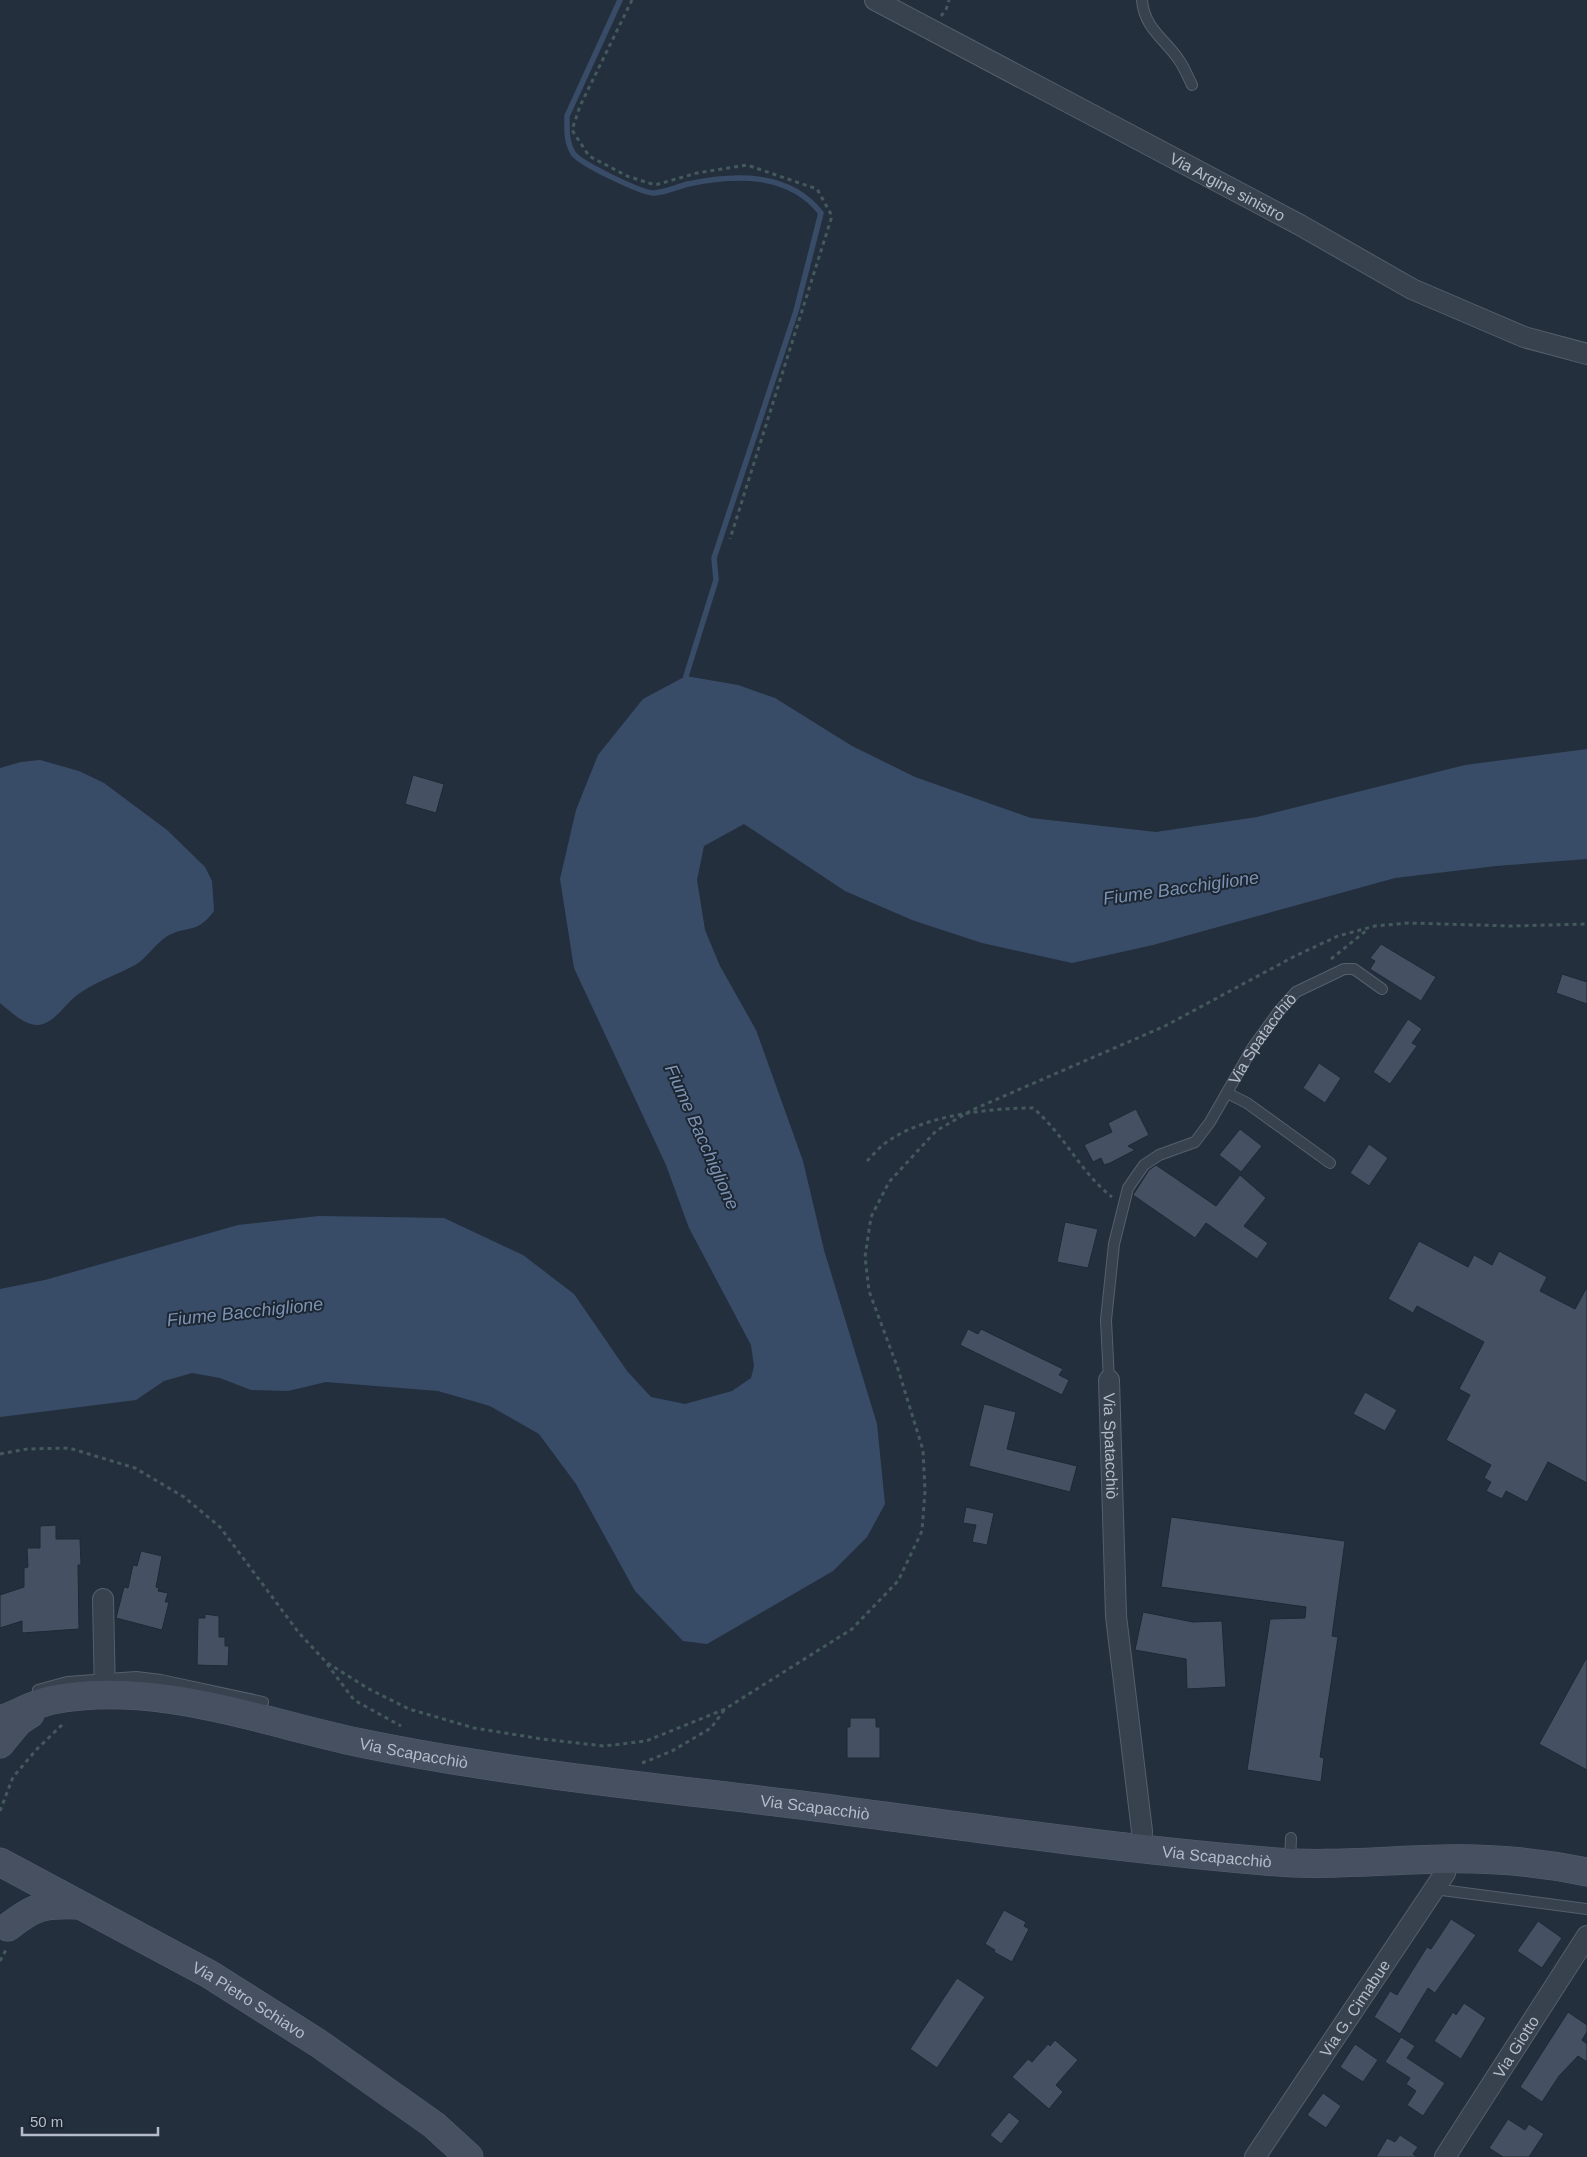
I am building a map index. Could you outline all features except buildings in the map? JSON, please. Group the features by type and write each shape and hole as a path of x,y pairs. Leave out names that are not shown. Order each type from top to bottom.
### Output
{"street":[{"name":"Via Argine sinistro","path":"875,0 1300,226 1412,289 1524,337 1587,354"},
{"name":"Via Spatacchiò","path":"1109,1380 1116,1616 1142,1831 1141,1848"},
{"path":"102,1599 104,1687"},
{"name":"Via Scapacchiò","path":"0,1720 27,1707 38,1699 104,1687 148,1697 200,1705 360,1743 573,1778 1141,1848 1290,1850 1532,1863 1587,1872"},
{"path":"0,1744 38,1699"},
{"name":"Via G. Cimabue","path":"1255,2157 1445,1873 1447,1859"},
{"path":"6,1935 26,1896 10,1864"},
{"name":"Via Pietro Schiavo","path":"10,1864 80,1906 117,1923 209,1974 318,2043 434,2125 469,2157"},
{"path":"6,1935 29,1910 50,1904 80,1906"},
{"name":"Via Giotto","path":"1445,2157 1587,1936"}],"lane":[{"path":"1142,0 1143,10 1150,28 1179,60 1192,85"},
{"name":"Via Spatacchiò","path":"1109,1380 1106,1320 1114,1244 1128,1188 1144,1165 1160,1155 1195,1142 1253,1047 1279,1010 1296,992 1344,969 1354,969 1382,989"},
{"name":"Via Spatacchiò","path":"1227,1092 1247,1103 1330,1163"},
{"path":"104,1687 136,1677 161,1680 262,1702"},
{"path":"1434,1889 1587,1909"}],"path":[{"path":"632,0 580,106 572,130 589,156 627,176 655,185 697,173 747,165 817,189 832,216 730,539"},
{"path":"326,1662 369,1689 409,1709 474,1728 551,1740 604,1746 646,1741 725,1709 852,1629 898,1581 922,1531 925,1491 923,1450 897,1366 869,1291 865,1256 871,1217 890,1182 936,1131 960,1116 1165,1026 1294,956 1338,936 1374,926 1408,923 1511,926 1587,924"},
{"path":"867,1161 890,1140 932,1121 1009,1108 1033,1108 1062,1136 1096,1184 1122,1206"},
{"path":"0,1454 27,1449 69,1448 135,1468 184,1497 220,1527 299,1633 326,1662 354,1700 402,1727"},
{"path":"636,1765 672,1751 711,1728 725,1709"},
{"path":"0,1961 6,1935"}],"water":[{"name":"Fiume Bacchiglione","path":"686,676 738,685 775,698 852,746 915,777 1031,818 1156,832 1257,817 1465,765 1587,749 1587,859 1496,866 1395,878 1153,945 1072,963 982,943 912,920 845,891 744,824 704,846 697,880 705,930 720,966 756,1030 803,1161 824,1250 877,1424 885,1504 867,1537 833,1571 707,1644 683,1641 635,1591 576,1484 539,1434 490,1406 438,1391 326,1382 288,1391 251,1390 220,1378 192,1373 164,1381 136,1400 0,1417 0,1289 45,1280 238,1225 319,1216 444,1218 523,1255 574,1294 627,1371 651,1397 685,1404 732,1391 751,1378 754,1366 751,1345 689,1228 666,1165 574,968 560,879 576,810 598,755 643,699"},
{"path":"40,760 79,771 104,783 167,830 205,867 212,881 214,911 202,924 166,937 139,962 87,989 75,997 54,1018 37,1025 20,1019 0,1003 0,768 21,762"}],"waterway":[{"path":"620,0 567,116 568,140 573,153 598,170 648,192 667,191 688,184 706,181 742,178 760,179 777,183 793,190 808,200 821,213 796,311 714,558 716,580 686,676 687,682"}]}
